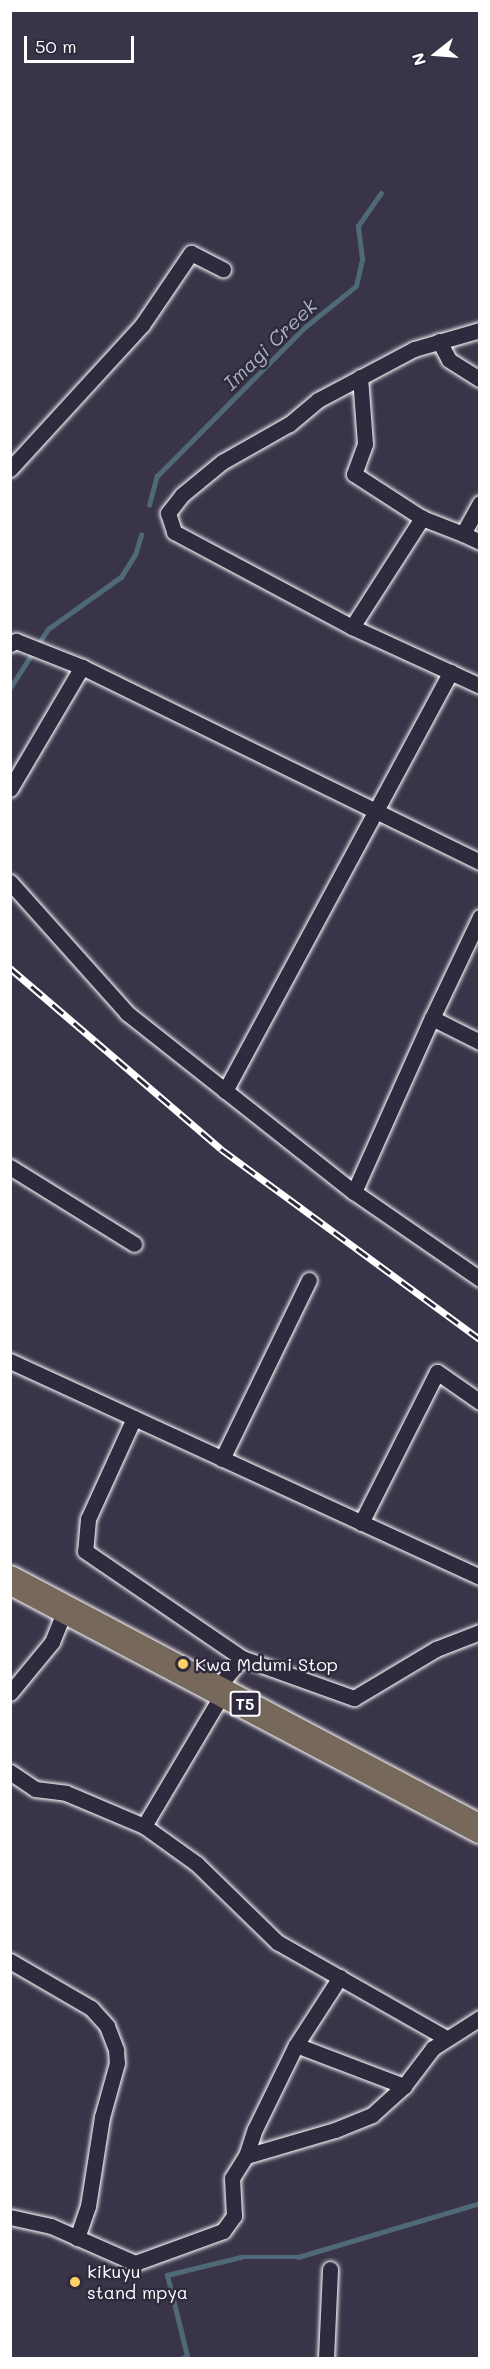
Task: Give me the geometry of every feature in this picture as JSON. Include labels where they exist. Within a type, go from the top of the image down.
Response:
[{"type":"highway","name":"T5","points":[[10,1580],[480,1829]]},
{"type":"street","points":[[10,469],[142,325],[191,253],[223,270]]},
{"type":"street","points":[[480,330],[414,349],[318,400],[270,436],[222,462],[182,495],[168,513],[174,532],[352,627],[480,686]]},
{"type":"street","points":[[439,341],[449,360],[480,379]]},
{"type":"street","points":[[360,377],[365,444],[354,474],[422,518],[480,542]]},
{"type":"street","points":[[463,534],[480,503]]},
{"type":"street","points":[[352,627],[422,518]]},
{"type":"street","points":[[10,644],[16,641],[82,667],[480,862]]},
{"type":"street","points":[[10,789],[82,667]]},
{"type":"street","points":[[225,1091],[378,812],[451,672]]},
{"type":"street","points":[[10,882],[127,1013],[354,1192],[478,1273]]},
{"type":"street","points":[[354,1192],[480,916]]},
{"type":"street","points":[[432,1018],[480,1042]]},
{"type":"street","points":[[10,1167],[134,1244]]},
{"type":"street","points":[[222,1459],[309,1280]]},
{"type":"street","points":[[10,1361],[480,1577]]},
{"type":"street","points":[[361,1523],[436,1372],[480,1402]]},
{"type":"street","points":[[134,1419],[88,1519],[85,1551],[242,1658],[354,1698],[436,1649],[480,1632]]},
{"type":"street","points":[[10,1693],[52,1642],[65,1608]]},
{"type":"street","points":[[144,1826],[219,1691],[242,1658]]},
{"type":"street","points":[[10,1772],[35,1789],[66,1793],[144,1826],[198,1864],[277,1942],[447,2038]]},
{"type":"street","points":[[10,1961],[91,2008],[113,2038],[117,2063],[102,2117],[88,2206],[77,2238]]},
{"type":"street","points":[[10,2217],[34,2220],[135,2263],[223,2231],[234,2216],[232,2178],[246,2156],[255,2129],[296,2045],[340,1977]]},
{"type":"street","points":[[246,2156],[351,2124],[372,2115],[405,2086],[417,2065],[447,2038],[480,2018]]},
{"type":"street","points":[[296,2045],[405,2086]]},
{"type":"street","points":[[326,2358],[330,2269]]},
{"type":"waterway","name":"Imagi Creek","points":[[149,505],[157,476],[305,327],[356,286],[362,259],[358,226],[381,193]]},
{"type":"waterway","name":"Imagi Creek","points":[[10,688],[48,629],[121,577],[135,555],[141,535]]},
{"type":"waterway","points":[[182,2358],[187,2356],[167,2275],[241,2257],[298,2257],[480,2203]]},
{"type":"railway","points":[[10,968],[221,1149],[480,1339]]},
{"type":"place","name":"Kwa Mdumi Stop","points":[[183,1664]]},
{"type":"place","name":"kikuyu stand mpya","points":[[75,2282]]}]
